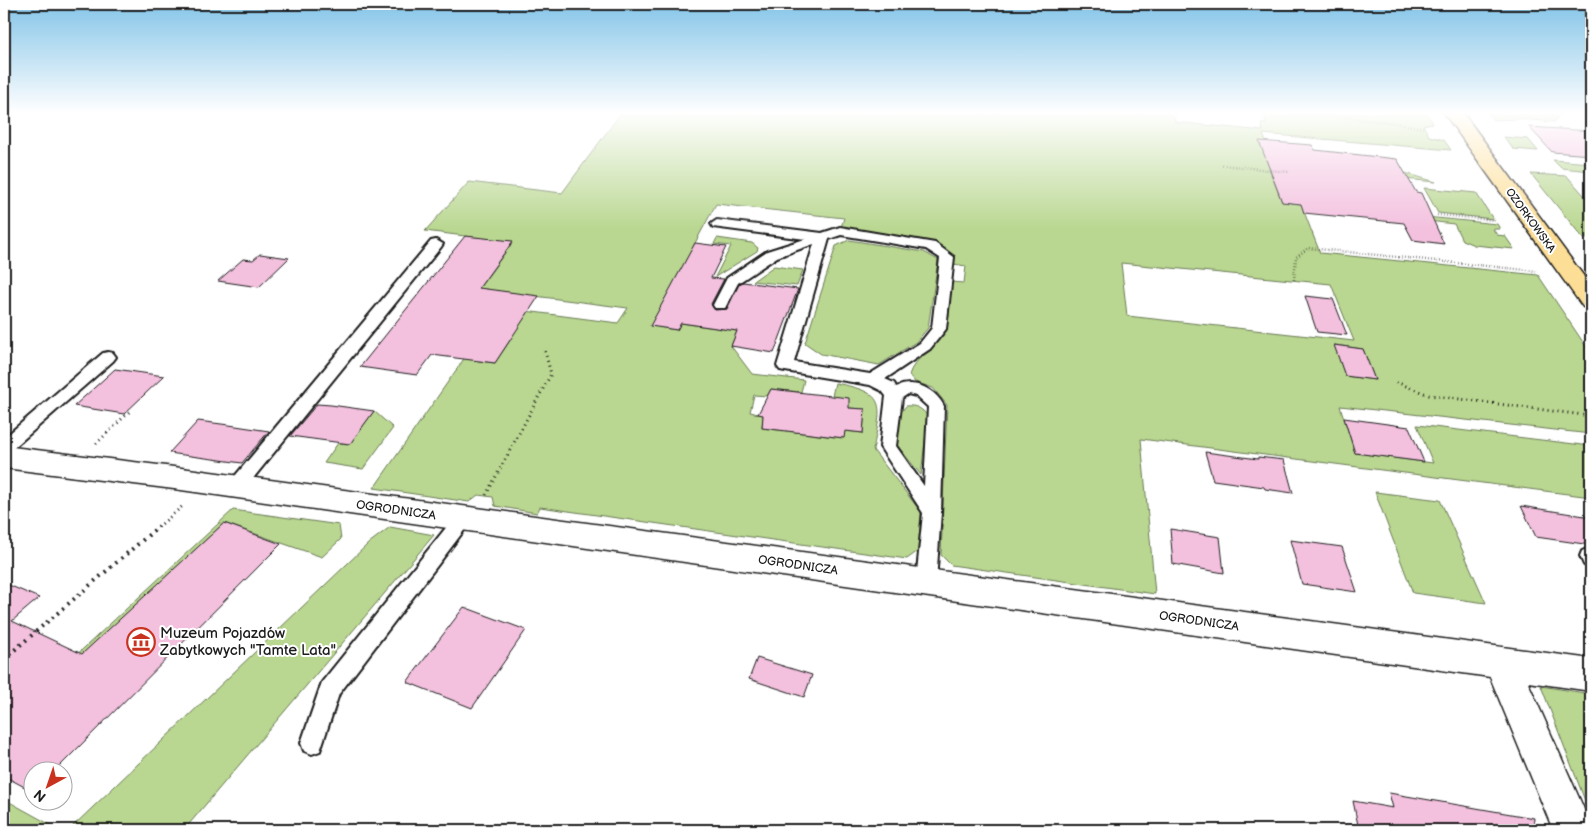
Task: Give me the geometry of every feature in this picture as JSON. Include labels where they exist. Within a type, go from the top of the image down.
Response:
[{"type":"main road","name":"OZORKOWSKA","points":[[1481,152],[1591,302]]},
{"type":"street","name":"OGRODNICZA","points":[[4,457],[222,485],[1591,675]]},
{"type":"street","points":[[1502,663],[1573,830]]},
{"type":"lane","points":[[717,224],[823,237]]},
{"type":"lane","points":[[720,305],[732,281],[772,254],[840,230],[930,246],[947,257],[939,329],[925,346],[874,380]]},
{"type":"lane","points":[[823,237],[785,366],[874,380],[888,387],[894,396],[888,447],[932,512]]},
{"type":"lane","points":[[222,485],[436,244]]},
{"type":"lane","points":[[4,447],[108,357]]},
{"type":"lane","points":[[894,396],[900,391],[912,389],[925,393],[936,406],[932,512],[926,582]]},
{"type":"lane","points":[[312,743],[330,689],[467,520]]},
{"type":"path","points":[[1222,165],[1289,172]]},
{"type":"path","points":[[1437,215],[1495,220]]},
{"type":"path","points":[[1294,280],[1294,258],[1298,251],[1308,248],[1536,271]]},
{"type":"path","points":[[1390,256],[1393,260]]},
{"type":"path","points":[[467,520],[551,374],[544,348]]},
{"type":"path","points":[[1396,382],[1429,395],[1591,416]]},
{"type":"path","points":[[74,466],[130,411]]},
{"type":"path","points":[[4,658],[222,485]]},
{"type":"green space","points":[[592,152],[1280,152],[1405,173],[1436,182],[1288,168],[1271,174],[1282,202],[1301,204],[1320,253],[1538,275],[1591,354],[1591,434],[1340,406],[1355,453],[1433,463],[1417,425],[1591,446],[1591,497],[1141,439],[1155,594],[951,565],[941,555],[947,405],[933,388],[915,382],[909,375],[915,363],[945,333],[949,316],[951,282],[964,283],[966,266],[953,264],[953,255],[933,243],[841,227],[844,218],[716,204],[695,243],[658,327],[677,330],[681,323],[737,331],[731,346],[752,374],[804,380],[801,392],[771,389],[767,396],[754,395],[750,412],[763,415],[762,428],[843,438],[845,431],[863,433],[865,409],[849,408],[832,396],[835,383],[865,391],[873,396],[879,411],[873,450],[921,512],[918,551],[907,559],[540,507],[537,513],[495,506],[493,497],[478,495],[469,502],[374,488],[468,353],[472,298],[513,242],[425,231],[469,182],[562,193]],"holes":[[[1121,263],[1331,284],[1354,341],[1127,316]],[[519,294],[628,308],[618,323],[510,309]],[[511,339],[495,363],[478,361]],[[1335,345],[1363,349],[1375,380],[1345,376]]]},
{"type":"green space","points":[[1553,160],[1591,163],[1591,171],[1561,168]]},
{"type":"green space","points":[[1531,174],[1567,176],[1591,203],[1591,239],[1583,238]]},
{"type":"green space","points":[[1424,188],[1476,193],[1493,219],[1438,213]]},
{"type":"green space","points":[[1385,213],[1497,224],[1500,229],[1493,229],[1497,235],[1505,236],[1514,249],[1474,245],[1462,240],[1454,224],[1402,218]]},
{"type":"green space","points":[[717,238],[752,243],[758,248],[757,251],[715,277],[731,246],[714,244]]},
{"type":"green space","points":[[849,240],[924,252],[938,260],[928,328],[916,342],[879,365],[821,354],[805,343],[836,246]]},
{"type":"green space","points":[[774,266],[803,270],[797,286],[753,281]]},
{"type":"green space","points":[[906,406],[918,408],[928,416],[921,475],[896,444],[901,412]]},
{"type":"green space","points":[[374,411],[393,428],[363,469],[324,463],[338,443],[350,444]]},
{"type":"green space","points":[[1375,492],[1440,500],[1486,603],[1413,593]]},
{"type":"green space","points":[[233,510],[339,525],[341,539],[322,557],[224,523],[4,727],[4,722]]},
{"type":"green space","points":[[390,527],[434,535],[184,830],[69,830],[369,543]]},
{"type":"green space","points":[[1541,686],[1591,694],[1591,811],[1589,811]]},
{"type":"green space","points":[[4,799],[22,809],[22,812],[27,812],[60,830],[4,830]]},
{"type":"building","points":[[1263,152],[1332,152],[1397,159],[1416,192],[1421,193],[1444,244],[1413,240],[1404,223],[1304,213],[1301,204],[1282,202]]},
{"type":"building","points":[[1552,152],[1591,152],[1591,155]]},
{"type":"building","points":[[465,236],[513,241],[479,288],[539,296],[495,363],[432,355],[417,375],[360,367]]},
{"type":"building","points":[[695,243],[726,247],[711,278],[724,279],[711,304],[715,310],[727,309],[739,284],[743,282],[798,289],[774,353],[731,346],[737,331],[681,323],[677,330],[650,326]]},
{"type":"building","points":[[260,254],[289,258],[259,287],[218,281],[243,259],[253,260]]},
{"type":"building","points":[[1305,296],[1333,299],[1347,335],[1317,332]]},
{"type":"building","points":[[1334,345],[1363,349],[1375,380],[1345,376]]},
{"type":"building","points":[[115,369],[164,376],[124,414],[74,406]]},
{"type":"building","points":[[771,389],[849,398],[849,408],[865,409],[863,433],[845,431],[844,438],[762,428],[763,415],[758,414]]},
{"type":"building","points":[[317,404],[374,411],[350,444],[290,436]]},
{"type":"building","points":[[1344,418],[1409,427],[1424,462],[1355,453]]},
{"type":"building","points":[[198,421],[269,431],[242,463],[169,453]]},
{"type":"building","points":[[1205,452],[1258,459],[1258,457],[1284,460],[1293,493],[1213,480]]},
{"type":"building","points":[[1521,506],[1591,517],[1591,545],[1536,537]]},
{"type":"building","points":[[224,523],[281,544],[64,762],[22,762],[22,786],[4,776],[4,583],[39,598],[12,621],[82,654]]},
{"type":"building","points":[[1170,529],[1220,537],[1224,573],[1173,564]]},
{"type":"building","points":[[1290,540],[1342,547],[1357,592],[1302,584]]},
{"type":"building","points":[[464,607],[526,630],[472,708],[407,682]]},
{"type":"building","points":[[757,658],[812,675],[804,697],[749,679]]},
{"type":"building","points":[[1389,793],[1534,818],[1533,830],[1359,830],[1353,801],[1393,808]]},
{"type":"place","name":"Muzeum Pojazdów Zabytkowych \"Tamte Lata\"","points":[[141,642]]}]
